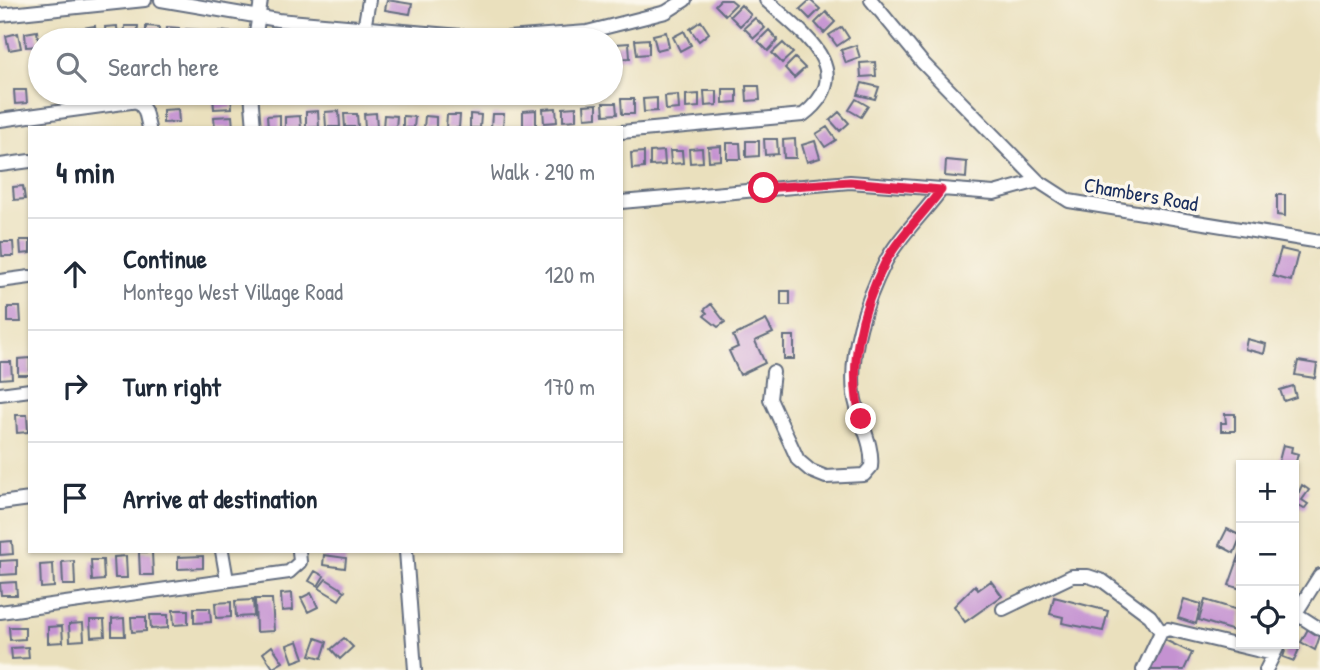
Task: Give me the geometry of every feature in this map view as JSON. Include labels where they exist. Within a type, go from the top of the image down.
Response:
[{"type":"street","points":[[0,15],[145,0]]},
{"type":"street","points":[[161,0],[258,18],[354,28]]},
{"type":"street","points":[[257,28],[261,0]]},
{"type":"street","points":[[364,28],[369,0]]},
{"type":"street","points":[[603,28],[666,12],[685,0]]},
{"type":"street","points":[[623,132],[803,115],[815,106],[823,93],[827,78],[825,63],[818,49],[766,0]]},
{"type":"street","name":"Chambers Road","points":[[871,0],[922,62],[1038,181],[1069,201],[1320,242]]},
{"type":"street","points":[[0,120],[109,105]]},
{"type":"street","points":[[141,105],[149,126]]},
{"type":"street","points":[[252,105],[254,126]]},
{"type":"street","points":[[0,165],[28,161]]},
{"type":"street","points":[[623,202],[850,182],[994,193],[1038,181]]},
{"type":"street","points":[[773,372],[770,399],[798,460],[811,471],[826,477],[863,475],[871,467],[871,451],[854,394],[855,365],[866,306],[885,262],[941,190]]},
{"type":"street","points":[[0,281],[28,277]]},
{"type":"street","points":[[0,394],[28,390]]},
{"type":"street","points":[[0,503],[28,499]]},
{"type":"street","points":[[222,553],[227,580]]},
{"type":"street","points":[[0,612],[289,572],[300,562],[299,553]]},
{"type":"street","points":[[406,553],[415,670]]},
{"type":"street","points":[[1299,609],[1320,575]]},
{"type":"street","points":[[1003,609],[1072,576],[1088,576],[1103,581],[1150,615],[1161,632]]},
{"type":"street","points":[[1299,617],[1320,629]]},
{"type":"street","points":[[1143,670],[1161,632],[1168,629],[1236,642]]},
{"type":"street","points":[[1266,670],[1276,649]]},
{"type":"building","points":[[387,0],[412,4],[410,14],[385,10]]},
{"type":"building","points":[[720,0],[731,0],[736,4],[725,15],[715,5]]},
{"type":"building","points":[[810,0],[820,9],[810,19],[800,9]]},
{"type":"building","points":[[741,5],[751,15],[740,26],[730,16]]},
{"type":"building","points":[[826,12],[835,22],[824,33],[815,23]]},
{"type":"building","points":[[755,18],[765,28],[754,38],[744,28]]},
{"type":"building","points":[[701,21],[709,33],[699,41],[690,29]]},
{"type":"building","points":[[842,27],[849,38],[837,46],[829,35]]},
{"type":"building","points":[[769,30],[778,40],[768,51],[758,41]]},
{"type":"building","points":[[684,31],[691,45],[680,51],[673,37]]},
{"type":"building","points":[[28,32],[28,47],[26,47],[25,33]]},
{"type":"building","points":[[666,32],[669,47],[657,50],[653,35]]},
{"type":"building","points":[[18,33],[21,48],[9,50],[6,36]]},
{"type":"building","points":[[649,39],[649,54],[637,55],[635,40]]},
{"type":"building","points":[[623,43],[629,43],[630,58],[623,59]]},
{"type":"building","points":[[783,43],[793,53],[782,63],[772,53]]},
{"type":"building","points":[[856,45],[860,58],[846,63],[841,50]]},
{"type":"building","points":[[795,58],[805,68],[794,78],[785,68]]},
{"type":"building","points":[[875,62],[876,76],[861,77],[860,63]]},
{"type":"building","points":[[862,83],[879,87],[875,99],[858,95]]},
{"type":"building","points":[[746,86],[759,86],[760,100],[747,101]]},
{"type":"building","points":[[723,89],[737,89],[737,102],[723,103]]},
{"type":"building","points":[[14,90],[26,90],[27,103],[15,104]]},
{"type":"building","points":[[704,91],[717,91],[717,105],[705,106]]},
{"type":"building","points":[[699,94],[699,107],[686,108],[686,95]]},
{"type":"building","points":[[678,95],[679,109],[666,110],[665,96]]},
{"type":"building","points":[[657,98],[657,111],[644,112],[643,99]]},
{"type":"building","points":[[623,99],[634,99],[634,114],[622,114]]},
{"type":"building","points":[[856,99],[868,106],[861,117],[849,110]]},
{"type":"building","points":[[214,105],[232,105],[232,108],[214,109]]},
{"type":"building","points":[[584,105],[597,105],[597,117],[585,118]]},
{"type":"building","points":[[603,105],[616,105],[617,114],[604,115]]},
{"type":"building","points":[[576,107],[576,120],[563,121],[563,108]]},
{"type":"building","points":[[556,108],[557,122],[544,123],[543,109]]},
{"type":"building","points":[[178,109],[179,122],[163,123],[163,110]]},
{"type":"building","points":[[536,110],[536,126],[523,126],[523,111]]},
{"type":"building","points":[[318,111],[319,126],[306,126],[306,112]]},
{"type":"building","points":[[339,111],[340,126],[326,126],[325,112]]},
{"type":"building","points":[[839,112],[849,123],[840,131],[830,120]]},
{"type":"building","points":[[376,113],[377,126],[365,126],[364,114]]},
{"type":"building","points":[[344,114],[357,114],[358,126],[345,126]]},
{"type":"building","points":[[470,114],[481,115],[480,126],[470,126]]},
{"type":"building","points":[[492,114],[504,114],[503,126],[491,126]]},
{"type":"building","points":[[280,115],[280,126],[268,126],[267,116]]},
{"type":"building","points":[[384,115],[397,116],[396,126],[383,126]]},
{"type":"building","points":[[447,115],[460,115],[459,126],[446,126]]},
{"type":"building","points":[[232,116],[233,126],[215,126],[214,117]]},
{"type":"building","points":[[300,116],[301,126],[285,126],[285,117]]},
{"type":"building","points":[[403,116],[415,117],[414,126],[403,126]]},
{"type":"building","points":[[425,116],[436,117],[436,126],[424,126]]},
{"type":"building","points":[[827,127],[836,140],[825,147],[816,134]]},
{"type":"building","points":[[764,139],[777,139],[778,154],[765,155]]},
{"type":"building","points":[[795,139],[796,158],[784,158],[783,140]]},
{"type":"building","points":[[746,141],[759,141],[759,156],[746,157]]},
{"type":"building","points":[[815,141],[820,158],[807,162],[802,145]]},
{"type":"building","points":[[727,143],[740,143],[741,159],[727,159]]},
{"type":"building","points":[[721,146],[721,160],[709,161],[708,147]]},
{"type":"building","points":[[702,148],[703,162],[690,163],[689,149]]},
{"type":"building","points":[[664,151],[665,165],[650,166],[650,152]]},
{"type":"building","points":[[670,151],[682,151],[683,163],[671,164]]},
{"type":"building","points":[[644,152],[644,168],[632,169],[631,153]]},
{"type":"building","points":[[946,160],[967,162],[966,178],[945,176]]},
{"type":"building","points":[[23,186],[25,199],[14,200],[13,187]]},
{"type":"building","points":[[1277,195],[1285,195],[1285,216],[1277,215]]},
{"type":"building","points":[[20,240],[28,240],[28,253],[21,254]]},
{"type":"building","points":[[1,242],[13,242],[14,256],[2,256]]},
{"type":"building","points":[[1281,249],[1298,253],[1291,281],[1273,276]]},
{"type":"building","points":[[781,291],[790,291],[790,305],[781,305]]},
{"type":"building","points":[[711,304],[725,322],[718,327],[704,316],[707,313],[704,310]]},
{"type":"building","points":[[8,307],[20,307],[21,322],[8,322]]},
{"type":"building","points":[[766,320],[773,333],[755,341],[765,363],[740,375],[729,351],[738,347],[733,336]]},
{"type":"building","points":[[784,336],[794,336],[794,359],[784,359]]},
{"type":"building","points":[[1247,339],[1266,344],[1264,354],[1245,349]]},
{"type":"building","points":[[28,358],[28,375],[18,375],[18,359]]},
{"type":"building","points":[[1298,361],[1317,364],[1315,378],[1295,375]]},
{"type":"building","points":[[0,362],[11,362],[12,378],[0,379]]},
{"type":"building","points":[[1293,386],[1296,397],[1284,401],[1280,390]]},
{"type":"building","points":[[1225,414],[1235,414],[1235,431],[1221,431],[1221,423],[1226,423]]},
{"type":"building","points":[[16,415],[27,415],[28,432],[17,433]]},
{"type":"building","points":[[1283,445],[1292,447],[1291,452],[1298,454],[1296,460],[1279,460]]},
{"type":"building","points":[[1302,485],[1309,490],[1302,500],[1308,504],[1304,509],[1299,506]]},
{"type":"building","points":[[1227,529],[1236,534],[1234,553],[1219,545]]},
{"type":"building","points":[[12,541],[13,554],[0,555],[0,542]]},
{"type":"building","points":[[139,553],[152,553],[153,575],[140,575]]},
{"type":"building","points":[[324,555],[346,558],[345,568],[323,565]]},
{"type":"building","points":[[126,556],[127,578],[115,578],[114,557]]},
{"type":"building","points":[[203,556],[203,568],[178,569],[178,557]]},
{"type":"building","points":[[17,560],[17,574],[0,575],[0,561]]},
{"type":"building","points":[[91,560],[103,560],[104,580],[92,581]]},
{"type":"building","points":[[74,561],[75,585],[63,585],[62,562]]},
{"type":"building","points":[[53,564],[54,587],[41,588],[40,565]]},
{"type":"building","points":[[1236,565],[1236,587],[1229,585]]},
{"type":"building","points":[[315,571],[324,576],[318,586],[309,581]]},
{"type":"building","points":[[326,579],[345,591],[339,600],[319,588]]},
{"type":"building","points":[[991,581],[1002,596],[965,622],[954,606],[975,585],[978,590]]},
{"type":"building","points":[[16,582],[17,595],[1,595],[0,583]]},
{"type":"building","points":[[292,593],[293,610],[282,611],[281,594]]},
{"type":"building","points":[[311,593],[318,607],[308,612],[301,598]]},
{"type":"building","points":[[1054,597],[1108,611],[1103,631],[1062,623],[1063,617],[1050,614]]},
{"type":"building","points":[[255,599],[272,599],[274,631],[256,632]]},
{"type":"building","points":[[1184,599],[1201,604],[1196,624],[1178,618]]},
{"type":"building","points":[[253,600],[254,616],[236,617],[235,601]]},
{"type":"building","points":[[1205,600],[1236,609],[1236,632],[1199,620]]},
{"type":"building","points":[[231,602],[231,617],[216,618],[215,603]]},
{"type":"building","points":[[194,608],[210,608],[211,622],[194,623]]},
{"type":"building","points":[[173,610],[188,610],[188,624],[174,625]]},
{"type":"building","points":[[150,615],[168,615],[168,628],[151,629]]},
{"type":"building","points":[[131,617],[146,617],[146,631],[132,632]]},
{"type":"building","points":[[124,618],[125,636],[112,636],[112,619]]},
{"type":"building","points":[[90,620],[104,620],[105,636],[91,637]]},
{"type":"building","points":[[83,623],[84,640],[70,641],[69,624]]},
{"type":"building","points":[[62,626],[63,642],[48,643],[48,627]]},
{"type":"building","points":[[9,627],[25,627],[25,639],[10,640]]},
{"type":"building","points":[[1308,629],[1320,636],[1315,650],[1301,642]]},
{"type":"building","points":[[316,638],[327,642],[322,658],[310,655]]},
{"type":"building","points":[[344,638],[353,647],[340,659],[331,649]]},
{"type":"building","points":[[1165,640],[1192,653],[1184,670],[1146,670],[1148,665],[1152,667]]},
{"type":"building","points":[[298,641],[304,658],[293,662],[287,645]]},
{"type":"building","points":[[272,646],[283,662],[273,668],[263,653]]},
{"type":"building","points":[[28,647],[29,658],[12,659],[11,648]]},
{"type":"building","points":[[1286,649],[1299,649],[1294,661],[1283,657]]},
{"type":"route","points":[[764,188],[850,182],[941,190],[885,262],[878,284],[866,306],[855,365],[854,394],[861,419]]}]
